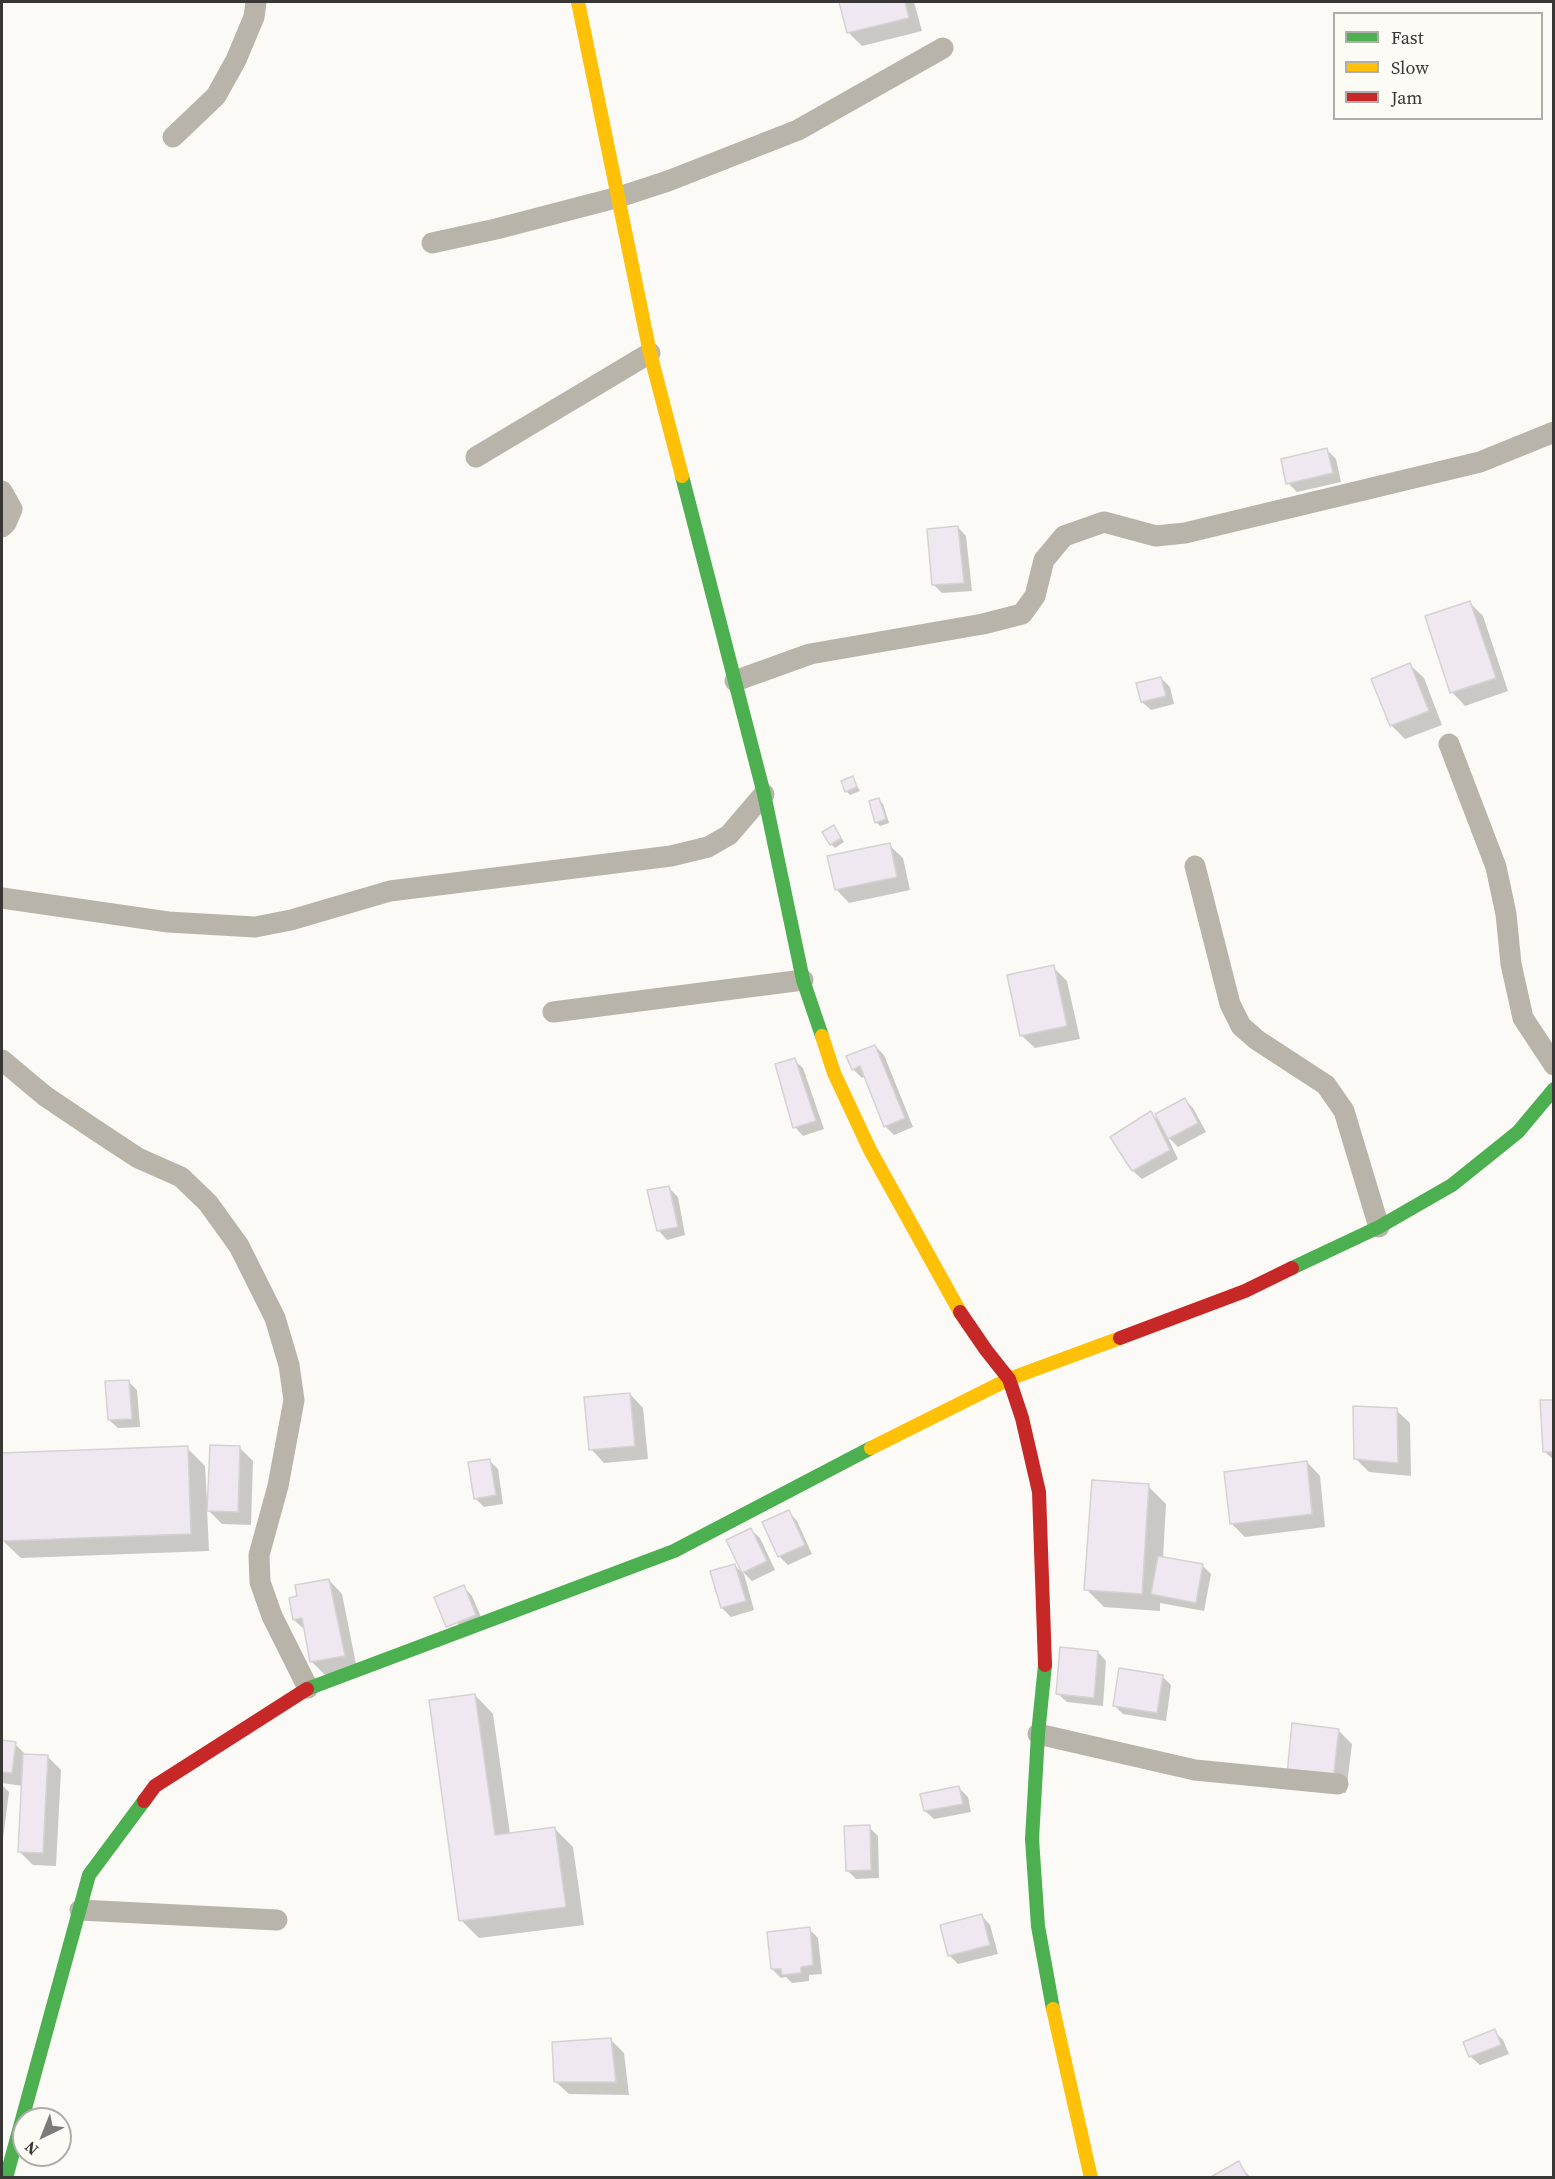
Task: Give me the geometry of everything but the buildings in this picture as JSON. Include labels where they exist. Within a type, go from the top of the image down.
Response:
[{"type":"street","points":[[173,137],[216,96],[237,60],[254,17],[256,2]]},
{"type":"street","points":[[578,2],[650,353],[764,794],[803,980],[834,1072],[870,1150],[954,1302],[986,1350],[1009,1379],[1022,1418],[1039,1492],[1045,1664],[1032,1839],[1038,1926],[1057,2031],[1091,2178]]},
{"type":"street","points":[[432,243],[496,230],[619,197],[668,181],[798,130],[942,48]]},
{"type":"street","points":[[476,457],[650,353]]},
{"type":"street","points":[[735,681],[810,654],[983,624],[1022,614],[1035,596],[1044,560],[1064,536],[1104,522],[1156,537],[1185,533],[1480,462],[1554,432]]},
{"type":"street","points":[[2,491],[12,509],[2,527]]},
{"type":"street","points":[[1449,744],[1496,867],[1506,914],[1511,964],[1523,1018],[1554,1065]]},
{"type":"street","points":[[2,898],[168,922],[255,927],[291,920],[390,891],[671,856],[708,847],[729,835],[764,794]]},
{"type":"street","points":[[1195,866],[1230,1004],[1241,1026],[1257,1040],[1326,1085],[1344,1111],[1379,1227]]},
{"type":"street","points":[[553,1012],[803,980]]},
{"type":"street","points":[[2,1060],[45,1096],[94,1130],[138,1158],[181,1177],[208,1203],[239,1246],[275,1318],[290,1365],[294,1400],[278,1486],[259,1555],[260,1582],[272,1616],[308,1688]]},
{"type":"street","points":[[6,2178],[89,1875],[155,1786],[308,1688],[674,1551],[797,1485],[1009,1379],[1245,1291],[1379,1227],[1452,1185],[1518,1132],[1554,1089]]},
{"type":"street","points":[[1038,1734],[1195,1770],[1338,1784]]},
{"type":"street","points":[[80,1910],[277,1920]]},
{"type":"traffic: fast","points":[[682,476],[764,794],[803,980],[822,1036]]},
{"type":"traffic: fast","points":[[1292,1268],[1379,1227],[1452,1185],[1518,1132],[1554,1089]]},
{"type":"traffic: fast","points":[[307,1689],[674,1551],[871,1448]]},
{"type":"traffic: fast","points":[[1045,1665],[1038,1734],[1032,1839],[1038,1926],[1053,2009]]},
{"type":"traffic: fast","points":[[6,2178],[89,1875],[144,1801]]},
{"type":"traffic: slow","points":[[578,2],[650,353],[682,476]]},
{"type":"traffic: slow","points":[[822,1036],[834,1073],[870,1150],[960,1312]]},
{"type":"traffic: slow","points":[[871,1448],[1009,1379],[1120,1338]]},
{"type":"traffic: slow","points":[[1053,2009],[1091,2178]]},
{"type":"traffic: jam","points":[[1120,1338],[1245,1291],[1292,1268]]},
{"type":"traffic: jam","points":[[960,1312],[1009,1379],[1022,1418],[1039,1492],[1045,1665]]},
{"type":"traffic: jam","points":[[144,1801],[155,1786],[307,1689]]}]
